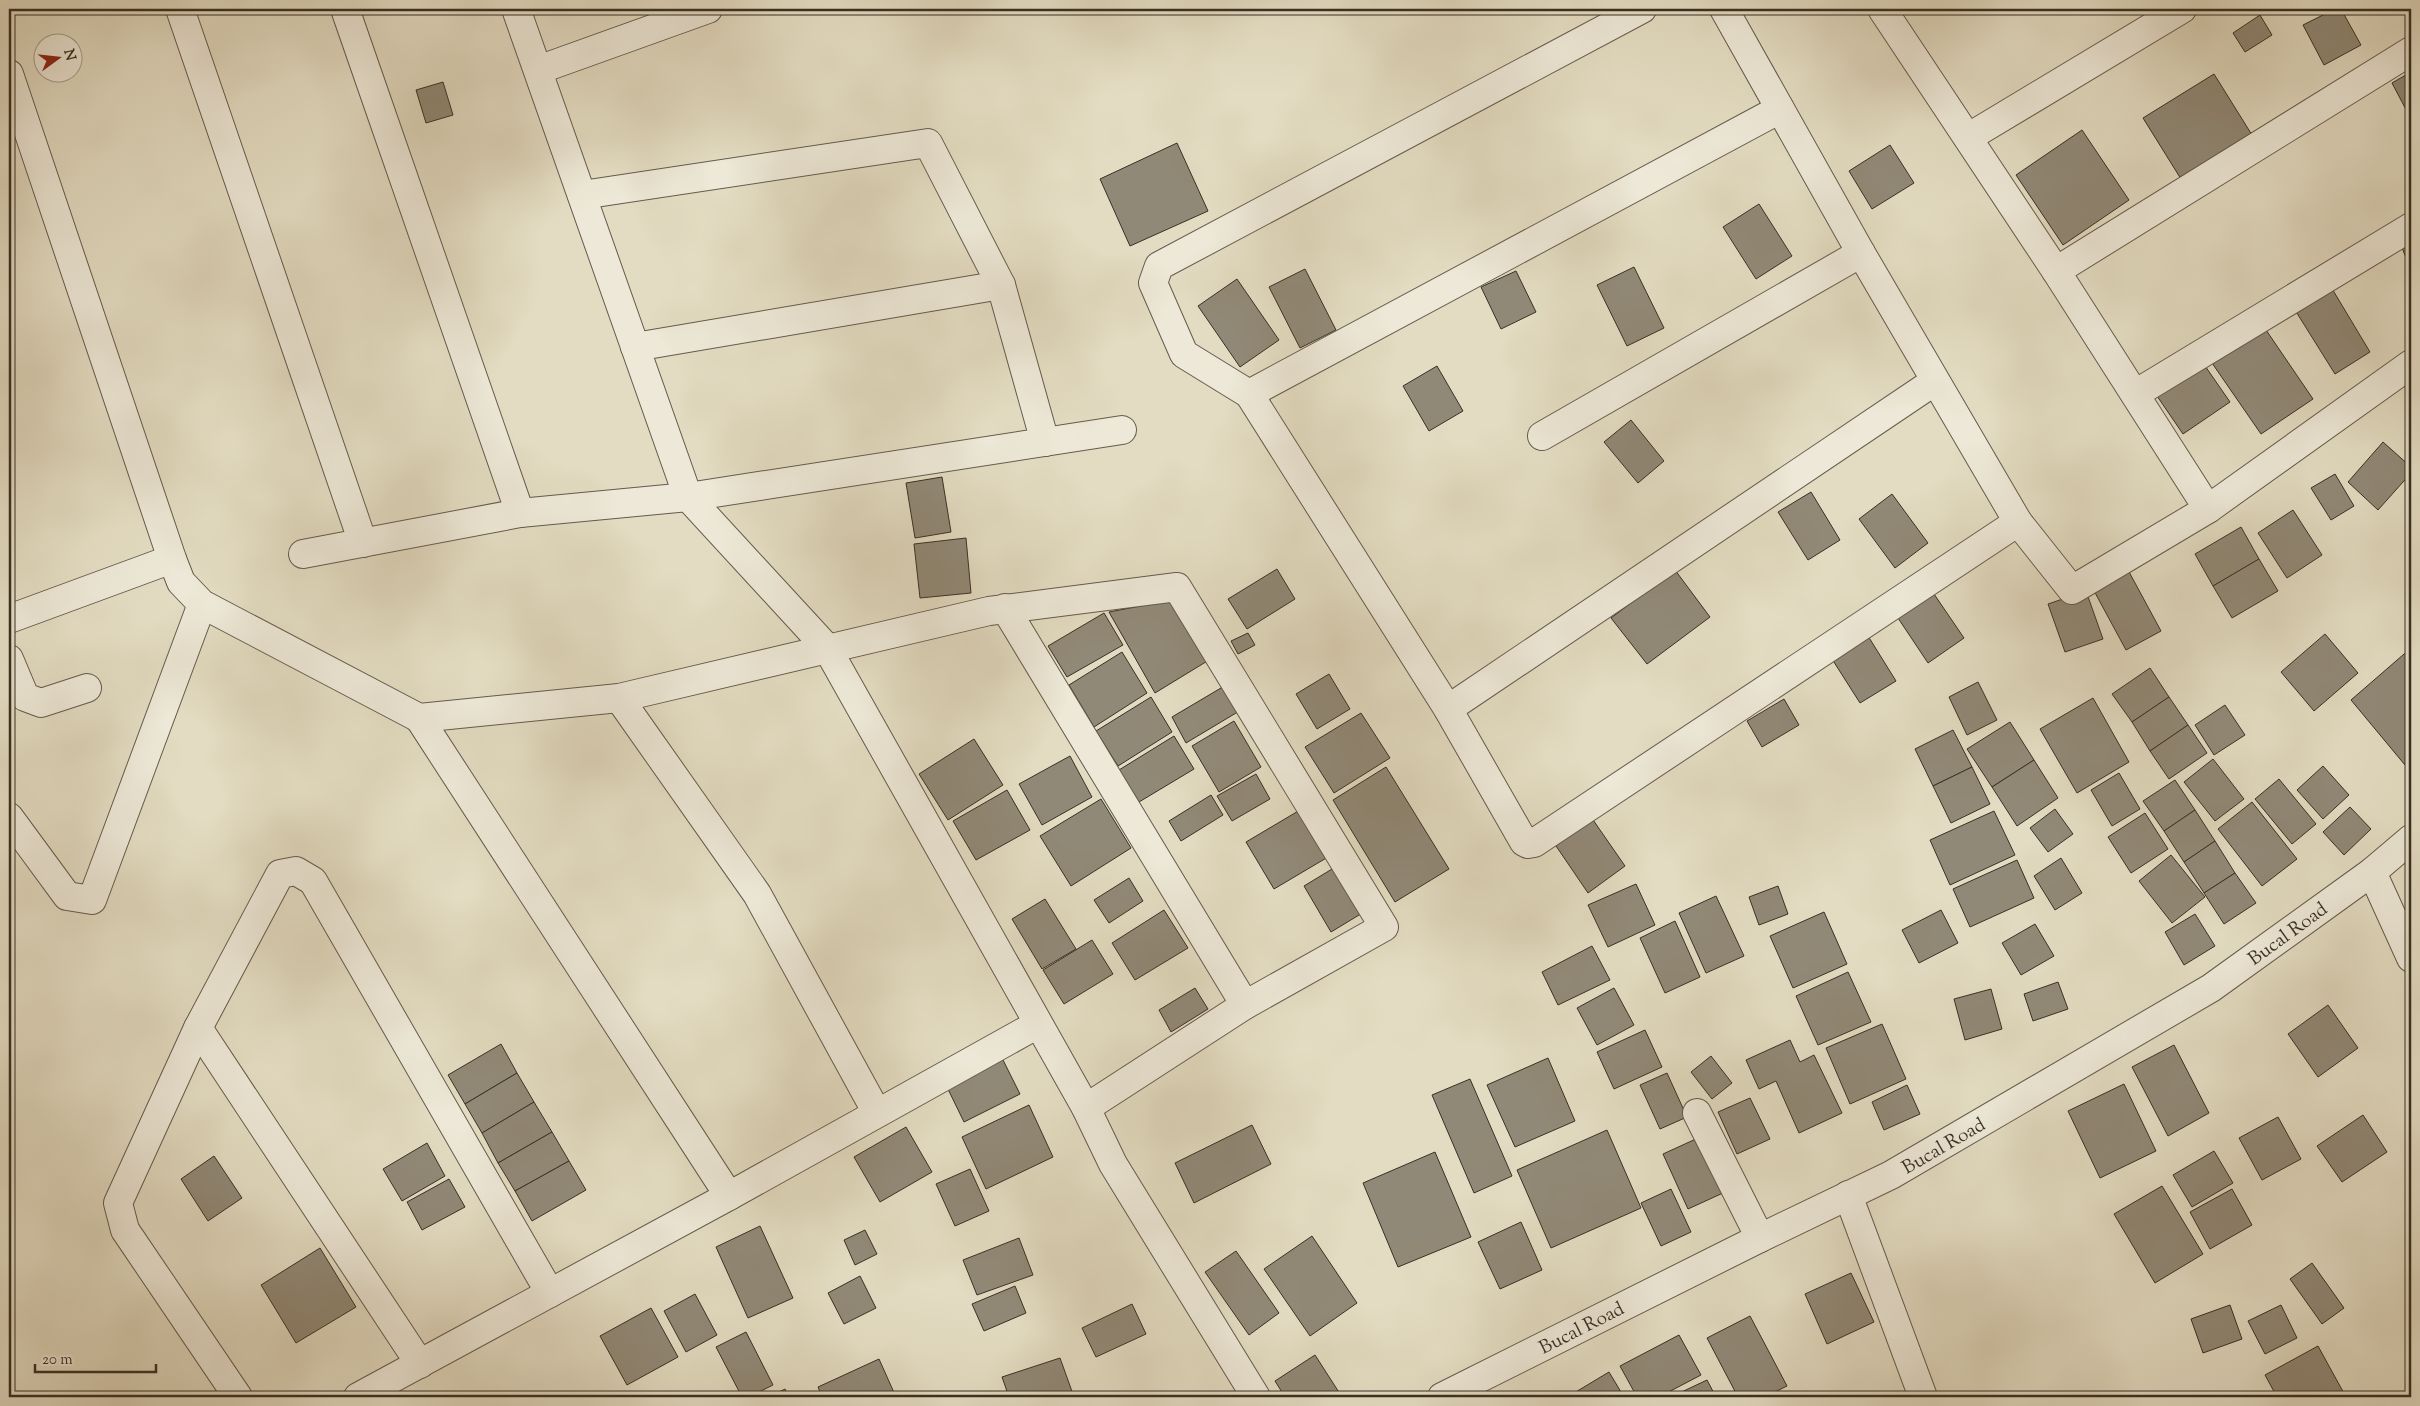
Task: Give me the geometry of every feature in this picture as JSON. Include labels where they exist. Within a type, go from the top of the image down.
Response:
[{"type":"street","points":[[180,9],[363,543]]},
{"type":"street","points":[[345,9],[520,513]]},
{"type":"street","points":[[516,9],[688,498],[827,648],[1086,1108],[1113,1164],[1256,1397]]},
{"type":"street","points":[[538,70],[708,9]]},
{"type":"street","points":[[1642,9],[1159,266],[1152,283],[1184,354],[1249,394],[1448,709],[1524,842],[1528,844],[1534,843],[2018,522]]},
{"type":"street","points":[[1724,9],[1861,253],[2018,522],[2072,590],[2208,509],[2411,364]]},
{"type":"street","points":[[1968,137],[2182,9]]},
{"type":"street","points":[[1886,10],[2208,509]]},
{"type":"street","points":[[2056,271],[2411,51]]},
{"type":"street","points":[[9,75],[181,582],[202,604],[420,718],[728,1196]]},
{"type":"street","points":[[1249,394],[1780,109]]},
{"type":"street","points":[[582,195],[928,143],[1001,285],[1045,442]]},
{"type":"street","points":[[2135,394],[2411,227]]},
{"type":"street","points":[[1542,436],[1861,253]]},
{"type":"street","points":[[635,347],[1001,285]]},
{"type":"street","points":[[1448,709],[1936,381]]},
{"type":"street","points":[[303,554],[520,513],[688,498],[1122,430]]},
{"type":"street","points":[[9,619],[172,559]]},
{"type":"street","points":[[420,718],[619,698],[1005,608],[1177,587],[1384,927],[1245,1004],[1086,1108]]},
{"type":"street","points":[[9,817],[67,896],[92,900],[202,604]]},
{"type":"street","points":[[1005,608],[1245,1004]]},
{"type":"street","points":[[9,659],[25,697],[41,703],[87,688]]},
{"type":"street","points":[[619,698],[757,894],[877,1113]]},
{"type":"street","name":"Bucal Road","points":[[1442,1397],[1760,1238],[1891,1175],[2211,988],[2372,872],[2411,839]]},
{"type":"street","points":[[238,1397],[124,1230],[118,1203],[198,1028],[280,874],[296,871],[313,881],[550,1293]]},
{"type":"street","points":[[2372,872],[2411,958]]},
{"type":"street","points":[[358,1397],[728,1196],[1038,1024]]},
{"type":"street","points":[[198,1028],[420,1364]]},
{"type":"street","points":[[1697,1113],[1760,1238]]},
{"type":"street","points":[[1848,1195],[1923,1397]]},
{"type":"building","points":[[2335,9],[2341,9],[2361,45],[2324,65],[2303,25]]},
{"type":"building","points":[[2260,15],[2272,35],[2245,52],[2233,33]]},
{"type":"building","points":[[2411,72],[2411,119],[2392,83]]},
{"type":"building","points":[[2214,74],[2252,135],[2181,179],[2143,118]]},
{"type":"building","points":[[443,82],[453,115],[426,123],[416,90]]},
{"type":"building","points":[[2082,130],[2129,200],[2063,245],[2016,175]]},
{"type":"building","points":[[1177,143],[1208,211],[1130,246],[1100,179]]},
{"type":"building","points":[[1890,145],[1914,183],[1872,209],[1849,171]]},
{"type":"building","points":[[1759,204],[1792,256],[1756,279],[1723,227]]},
{"type":"building","points":[[2411,238],[2411,264],[2409,265],[2400,243]]},
{"type":"building","points":[[1634,267],[1664,328],[1627,346],[1597,285]]},
{"type":"building","points":[[1305,269],[1336,330],[1300,348],[1269,287]]},
{"type":"building","points":[[1516,271],[1536,312],[1501,329],[1481,287]]},
{"type":"building","points":[[1237,279],[1279,340],[1240,367],[1198,306]]},
{"type":"building","points":[[2331,287],[2370,352],[2335,374],[2295,310]]},
{"type":"building","points":[[2264,327],[2313,399],[2261,434],[2212,363]]},
{"type":"building","points":[[2203,363],[2230,402],[2183,434],[2157,396]]},
{"type":"building","points":[[1437,366],[1463,411],[1429,431],[1403,386]]},
{"type":"building","points":[[1631,420],[1664,461],[1638,483],[1604,442]]},
{"type":"building","points":[[2383,442],[2411,467],[2411,473],[2378,510],[2348,482]]},
{"type":"building","points":[[2335,474],[2354,506],[2331,520],[2311,488]]},
{"type":"building","points":[[942,477],[951,532],[915,538],[906,483]]},
{"type":"building","points":[[1811,492],[1840,540],[1808,560],[1778,512]]},
{"type":"building","points":[[1892,494],[1928,543],[1895,568],[1859,519]]},
{"type":"building","points":[[2293,510],[2322,555],[2287,578],[2258,533]]},
{"type":"building","points":[[2241,527],[2259,559],[2213,586],[2195,554]]},
{"type":"building","points":[[966,538],[971,593],[920,598],[914,544]]},
{"type":"building","points":[[2259,559],[2278,591],[2232,618],[2213,586]]},
{"type":"building","points":[[1277,569],[1295,599],[1247,629],[1228,599]]},
{"type":"building","points":[[1675,570],[1710,617],[1647,664],[1611,618]]},
{"type":"building","points":[[2128,570],[2161,631],[2126,650],[2093,589]]},
{"type":"building","points":[[2086,591],[2103,639],[2065,652],[2048,604]]},
{"type":"building","points":[[1934,594],[1964,638],[1928,663],[1898,618]]},
{"type":"building","points":[[1172,600],[1209,660],[1155,693],[1109,612]]},
{"type":"building","points":[[1104,613],[1123,645],[1067,677],[1048,646]]},
{"type":"building","points":[[1248,633],[1255,645],[1238,654],[1231,641]]},
{"type":"building","points":[[2325,634],[2358,673],[2314,711],[2281,672]]},
{"type":"building","points":[[1868,636],[1896,681],[1860,703],[1832,659]]},
{"type":"building","points":[[2411,648],[2411,760],[2405,765],[2351,700]]},
{"type":"building","points":[[1122,652],[1147,693],[1094,727],[1069,685]]},
{"type":"building","points":[[2150,668],[2169,697],[2132,722],[2112,694]]},
{"type":"building","points":[[1329,674],[1350,709],[1317,729],[1296,694]]},
{"type":"building","points":[[1978,682],[1997,720],[1967,735],[1949,697]]},
{"type":"building","points":[[1226,685],[1241,710],[1186,743],[1172,717]]},
{"type":"building","points":[[1151,697],[1172,732],[1118,766],[1096,731]]},
{"type":"building","points":[[2169,697],[2188,725],[2150,751],[2132,722]]},
{"type":"building","points":[[2093,698],[2129,762],[2077,793],[2040,729]]},
{"type":"building","points":[[1784,699],[1799,725],[1762,747],[1747,721]]},
{"type":"building","points":[[2225,705],[2245,735],[2214,755],[2195,725]]},
{"type":"building","points":[[1361,713],[1390,758],[1334,793],[1305,747]]},
{"type":"building","points":[[1234,721],[1261,767],[1219,792],[1192,746]]},
{"type":"building","points":[[2010,722],[2034,760],[1992,787],[1967,749]]},
{"type":"building","points":[[2188,725],[2207,753],[2169,779],[2150,751]]},
{"type":"building","points":[[1953,730],[1972,767],[1933,786],[1915,749]]},
{"type":"building","points":[[1174,736],[1194,769],[1139,802],[1119,770]]},
{"type":"building","points":[[974,739],[1003,785],[948,820],[919,774]]},
{"type":"building","points":[[1070,756],[1092,797],[1042,825],[1019,784]]},
{"type":"building","points":[[2213,759],[2244,799],[2215,821],[2184,782]]},
{"type":"building","points":[[2034,760],[2058,798],[2017,826],[1992,787]]},
{"type":"building","points":[[2323,766],[2349,795],[2323,819],[2297,790]]},
{"type":"building","points":[[1386,767],[1449,869],[1395,902],[1333,800]]},
{"type":"building","points":[[1972,767],[1990,804],[1951,823],[1933,786]]},
{"type":"building","points":[[2119,773],[2140,809],[2112,826],[2091,790]]},
{"type":"building","points":[[1256,774],[1270,799],[1232,821],[1217,796]]},
{"type":"building","points":[[2279,779],[2316,824],[2292,844],[2255,799]]},
{"type":"building","points":[[2175,780],[2195,810],[2164,831],[2143,801]]},
{"type":"building","points":[[1007,790],[1030,830],[976,860],[953,821]]},
{"type":"building","points":[[1211,795],[1223,815],[1181,841],[1169,821]]},
{"type":"building","points":[[1101,799],[1131,848],[1071,886],[1040,836]]},
{"type":"building","points":[[2252,802],[2297,859],[2262,886],[2218,829]]},
{"type":"building","points":[[2350,807],[2371,829],[2344,855],[2323,832]]},
{"type":"building","points":[[2055,809],[2073,834],[2048,852],[2030,828]]},
{"type":"building","points":[[1300,810],[1328,857],[1274,889],[1246,842]]},
{"type":"building","points":[[2195,810],[2215,841],[2184,862],[2164,831]]},
{"type":"building","points":[[1994,811],[2015,855],[1950,885],[1930,840]]},
{"type":"building","points":[[2145,813],[2168,849],[2131,873],[2108,837]]},
{"type":"building","points":[[1591,817],[1625,866],[1588,893],[1554,843]]},
{"type":"building","points":[[2215,841],[2235,873],[2204,893],[2184,862]]},
{"type":"building","points":[[2171,855],[2205,897],[2172,923],[2139,881]]},
{"type":"building","points":[[2061,858],[2082,893],[2055,910],[2034,876]]},
{"type":"building","points":[[2017,860],[2034,898],[1970,927],[1953,889]]},
{"type":"building","points":[[1337,866],[1364,912],[1331,932],[1304,886]]},
{"type":"building","points":[[2235,873],[2256,903],[2224,924],[2204,893]]},
{"type":"building","points":[[1129,878],[1143,901],[1109,923],[1094,900]]},
{"type":"building","points":[[1636,884],[1655,925],[1608,947],[1588,905]]},
{"type":"building","points":[[1778,886],[1788,914],[1759,925],[1749,897]]},
{"type":"building","points":[[1716,896],[1744,956],[1706,973],[1679,913]]},
{"type":"building","points":[[1045,899],[1076,949],[1042,969],[1012,919]]},
{"type":"building","points":[[1164,910],[1188,948],[1135,980],[1112,943]]},
{"type":"building","points":[[1941,910],[1958,943],[1919,963],[1902,930]]},
{"type":"building","points":[[1824,912],[1847,964],[1793,988],[1770,936]]},
{"type":"building","points":[[2195,914],[2215,946],[2184,965],[2165,932]]},
{"type":"building","points":[[1675,921],[1700,977],[1665,993],[1640,938]]},
{"type":"building","points":[[2035,924],[2054,956],[2021,975],[2002,943]]},
{"type":"building","points":[[1092,940],[1113,974],[1064,1004],[1043,970]]},
{"type":"building","points":[[1592,946],[1610,980],[1558,1005],[1542,972]]},
{"type":"building","points":[[1848,972],[1871,1022],[1818,1045],[1796,996]]},
{"type":"building","points":[[2058,982],[2068,1009],[2033,1021],[2024,994]]},
{"type":"building","points":[[1195,988],[1208,1009],[1171,1032],[1159,1010]]},
{"type":"building","points":[[1614,988],[1634,1025],[1597,1045],[1577,1008]]},
{"type":"building","points":[[1991,989],[2002,1029],[1965,1040],[1954,999]]},
{"type":"building","points":[[2328,1005],[2358,1048],[2318,1077],[2288,1034]]},
{"type":"building","points":[[1882,1024],[1906,1079],[1850,1104],[1826,1048]]},
{"type":"building","points":[[1645,1030],[1662,1067],[1614,1089],[1597,1052]]},
{"type":"building","points":[[1790,1040],[1800,1062],[1814,1055],[1842,1113],[1799,1133],[1776,1081],[1759,1089],[1746,1060]]},
{"type":"building","points":[[501,1044],[517,1073],[465,1104],[448,1075]]},
{"type":"building","points":[[2174,1045],[2209,1113],[2168,1136],[2132,1067]]},
{"type":"building","points":[[1001,1056],[1020,1094],[964,1122],[945,1083]]},
{"type":"building","points":[[1711,1056],[1732,1083],[1712,1099],[1691,1072]]},
{"type":"building","points":[[1548,1058],[1575,1121],[1515,1147],[1487,1085]]},
{"type":"building","points":[[517,1073],[534,1102],[482,1133],[465,1104]]},
{"type":"building","points":[[1667,1073],[1687,1117],[1660,1129],[1640,1085]]},
{"type":"building","points":[[1470,1079],[1512,1176],[1474,1193],[1432,1095]]},
{"type":"building","points":[[2124,1084],[2156,1151],[2100,1178],[2068,1111]]},
{"type":"building","points":[[1907,1085],[1920,1114],[1884,1130],[1872,1102]]},
{"type":"building","points":[[1750,1098],[1770,1139],[1737,1154],[1718,1112]]},
{"type":"building","points":[[534,1102],[552,1132],[498,1163],[482,1133]]},
{"type":"building","points":[[1029,1105],[1053,1157],[986,1189],[962,1137]]},
{"type":"building","points":[[2363,1115],[2387,1152],[2342,1182],[2317,1146]]},
{"type":"building","points":[[2278,1117],[2301,1159],[2262,1180],[2239,1138]]},
{"type":"building","points":[[1252,1125],[1271,1164],[1194,1203],[1175,1163]]},
{"type":"building","points":[[906,1127],[932,1172],[880,1202],[854,1157]]},
{"type":"building","points":[[1607,1130],[1641,1208],[1551,1248],[1517,1170]]},
{"type":"building","points":[[552,1132],[569,1161],[515,1191],[498,1163]]},
{"type":"building","points":[[1698,1138],[1723,1193],[1688,1209],[1663,1154]]},
{"type":"building","points":[[427,1143],[445,1176],[402,1201],[383,1169]]},
{"type":"building","points":[[2214,1151],[2233,1183],[2192,1207],[2173,1175]]},
{"type":"building","points":[[1435,1152],[1471,1237],[1398,1267],[1363,1183]]},
{"type":"building","points":[[214,1156],[242,1198],[208,1221],[181,1179]]},
{"type":"building","points":[[569,1161],[586,1190],[532,1221],[515,1191]]},
{"type":"building","points":[[970,1169],[989,1211],[955,1226],[936,1184]]},
{"type":"building","points":[[449,1179],[465,1207],[422,1230],[407,1202]]},
{"type":"building","points":[[2162,1186],[2203,1254],[2155,1283],[2114,1214]]},
{"type":"building","points":[[1671,1189],[1691,1232],[1661,1246],[1641,1203]]},
{"type":"building","points":[[2232,1189],[2252,1225],[2210,1249],[2190,1212]]},
{"type":"building","points":[[1521,1222],[1542,1270],[1500,1289],[1478,1242]]},
{"type":"building","points":[[760,1226],[793,1298],[748,1318],[716,1247]]},
{"type":"building","points":[[865,1230],[877,1254],[855,1265],[844,1240]]},
{"type":"building","points":[[1312,1236],[1357,1303],[1310,1336],[1264,1269]]},
{"type":"building","points":[[1019,1238],[1033,1275],[977,1295],[963,1260]]},
{"type":"building","points":[[320,1248],[356,1307],[296,1343],[261,1285]]},
{"type":"building","points":[[1236,1251],[1279,1313],[1249,1335],[1205,1272]]},
{"type":"building","points":[[2312,1263],[2344,1308],[2322,1324],[2290,1279]]},
{"type":"building","points":[[1851,1273],[1874,1322],[1827,1344],[1805,1294]]},
{"type":"building","points":[[860,1276],[876,1308],[844,1324],[828,1293]]},
{"type":"building","points":[[1015,1286],[1026,1313],[984,1331],[972,1304]]},
{"type":"building","points":[[695,1294],[717,1335],[686,1352],[664,1311]]},
{"type":"building","points":[[1132,1304],[1146,1334],[1096,1357],[1082,1328]]},
{"type":"building","points":[[2230,1305],[2242,1339],[2203,1353],[2191,1319]]},
{"type":"building","points":[[2281,1305],[2297,1338],[2265,1354],[2248,1321]]},
{"type":"building","points":[[651,1308],[678,1357],[627,1385],[600,1336]]},
{"type":"building","points":[[1750,1316],[1787,1386],[1765,1397],[1738,1397],[1707,1338]]},
{"type":"building","points":[[746,1332],[773,1385],[749,1397],[742,1397],[716,1347]]},
{"type":"building","points":[[1679,1335],[1701,1375],[1659,1397],[1637,1397],[1620,1366]]},
{"type":"building","points":[[2318,1346],[2346,1397],[2277,1397],[2265,1375]]},
{"type":"building","points":[[1315,1355],[1342,1397],[1285,1397],[1275,1381]]},
{"type":"building","points":[[1060,1358],[1074,1397],[1009,1397],[1002,1377]]},
{"type":"building","points":[[879,1359],[896,1397],[822,1397],[818,1387]]},
{"type":"building","points":[[1609,1372],[1624,1397],[1569,1396]]},
{"type":"building","points":[[1707,1380],[1716,1397],[1671,1397]]},
{"type":"building","points":[[785,1389],[789,1397],[769,1397]]},
{"type":"building","points":[[1807,1391],[1811,1397],[1796,1397]]}]
